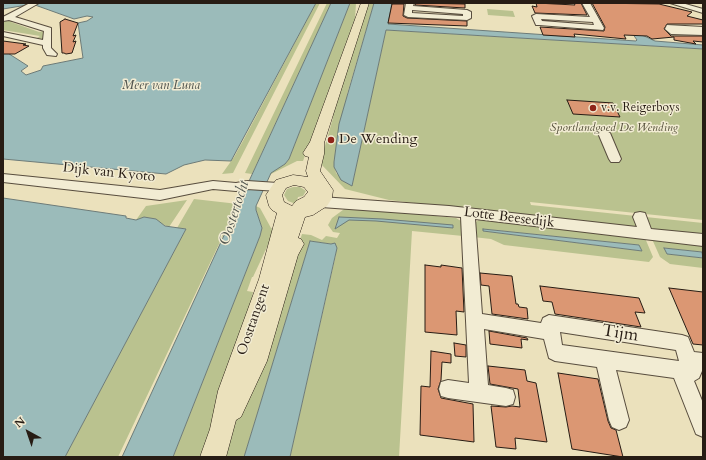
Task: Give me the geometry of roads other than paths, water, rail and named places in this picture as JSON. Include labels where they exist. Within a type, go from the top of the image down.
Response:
[{"type":"main road","name":"Oosttangent","points":[[213,457],[222,429],[230,392],[295,196],[313,171],[317,154],[317,143],[362,6]]},
{"type":"main road","name":"Oosttangent","points":[[296,179],[309,153],[317,143]]},
{"type":"main road","points":[[296,179],[309,183],[295,196],[285,182],[296,179]]},
{"type":"main road","name":"Oosttangent","points":[[222,429],[256,361],[289,254],[289,239],[295,196]]},
{"type":"street","points":[[586,3],[600,28],[539,23],[536,16],[595,20]]},
{"type":"street","points":[[674,3],[692,5],[703,11]]},
{"type":"street","points":[[6,18],[32,5]]},
{"type":"street","points":[[409,6],[467,12],[467,18],[408,15],[409,6]]},
{"type":"street","points":[[6,18],[48,30],[50,54],[53,54]]},
{"type":"street","points":[[703,29],[670,27],[669,29],[674,32],[703,33]]},
{"type":"street","points":[[3,34],[48,43]]},
{"type":"street","points":[[604,134],[615,159]]},
{"type":"street","name":"Dijk van Kyoto","points":[[3,178],[160,195],[194,192],[213,185],[295,196]]},
{"type":"street","name":"Lotte Beesedijk","points":[[295,196],[703,240]]},
{"type":"street","points":[[468,214],[479,393]]},
{"type":"street","points":[[640,217],[646,234]]},
{"type":"street","points":[[474,320],[551,332]]},
{"type":"street","name":"Tijm","points":[[691,364],[604,359],[555,352],[549,323],[682,343],[691,364],[703,427]]},
{"type":"street","points":[[604,359],[619,420]]},
{"type":"street","points":[[448,389],[506,397]]},
{"type":"water","name":"Meer van Luna","points":[[3,3],[316,3],[231,161],[205,160],[184,165],[166,174],[3,159],[3,50],[28,66],[21,71],[26,75],[41,70],[43,66],[83,58],[78,23],[87,21],[93,17],[87,16],[74,19],[35,5],[3,9]]},
{"type":"water","name":"Oostertocht","points":[[331,3],[350,3],[289,159],[285,164],[271,173],[256,206],[262,228],[260,236],[173,457],[122,457]]},
{"type":"water","points":[[374,3],[392,3],[388,24],[636,41],[637,40],[611,3],[618,3],[642,35],[655,41],[703,45],[703,49],[386,30],[352,186],[341,180],[334,167],[334,162],[339,124]]},
{"type":"water","points":[[3,198],[126,216],[126,218],[136,220],[144,217],[156,219],[165,226],[186,229],[65,457],[3,457]]},
{"type":"water","points":[[339,217],[453,225],[453,228],[349,220],[335,229]]},
{"type":"water","points":[[483,229],[639,245],[642,251],[483,231]]},
{"type":"water","points":[[310,241],[331,244],[335,243],[337,248],[290,457],[244,457]]},
{"type":"water","points":[[664,248],[702,252],[703,258],[667,254]]},
{"type":"place","name":"v.v. Reigerboys","points":[[593,108]]},
{"type":"place","name":"De Wending","points":[[331,140]]},
{"type":"park label","name":"Sportlandgoed De Wending","points":[[614,128]]}]
